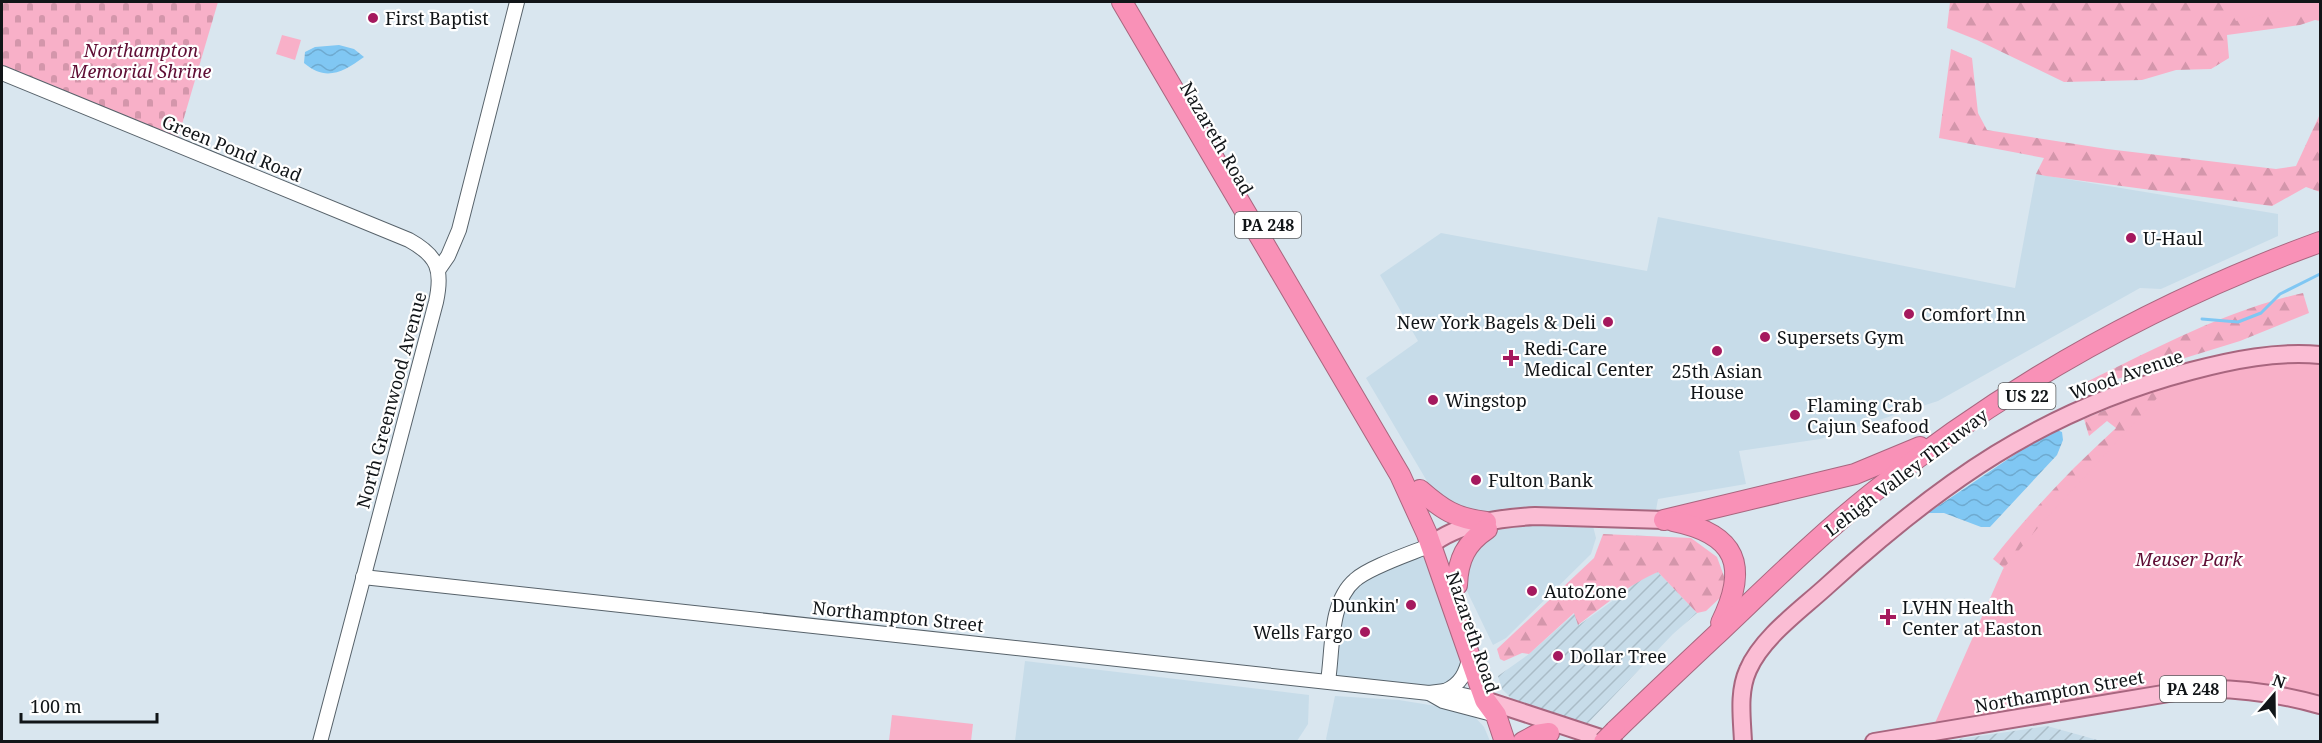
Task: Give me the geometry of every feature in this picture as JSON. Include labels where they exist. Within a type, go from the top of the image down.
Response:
[{"type":"highway","name":"Nazareth Road","points":[[1122,2],[1438,542],[1457,585],[1493,706]]},
{"type":"highway","name":"Nazareth Road","points":[[1137,2],[1420,490],[1438,542],[1470,656],[1493,706]]},
{"type":"highway","name":"Lehigh Valley Thruway","points":[[1617,738],[1771,581],[1834,524],[1888,480],[1955,431],[2036,378],[2125,328],[2222,281],[2320,242]]},
{"type":"highway","name":"Lehigh Valley Thruway","points":[[1617,738],[1805,564],[1881,499],[1961,439],[2044,385],[2131,336],[2220,293],[2320,253]]},
{"type":"highway","points":[[1664,520],[1855,474],[1955,431]]},
{"type":"highway","points":[[1420,490],[1450,514],[1486,526],[1464,551],[1458,567],[1457,585]]},
{"type":"highway","points":[[1664,520],[1692,525],[1710,533],[1720,540],[1731,556],[1736,569],[1736,588],[1714,637]]},
{"type":"highway","points":[[1493,706],[1505,741]]},
{"type":"highway","points":[[1523,741],[1536,735],[1549,733]]},
{"type":"main road","name":"Wood Avenue","points":[[1743,741],[1743,687],[1748,670],[1759,651],[1884,535],[1972,468],[2050,422],[2142,385],[2205,367],[2247,359],[2280,355],[2320,355]]},
{"type":"main road","points":[[1438,542],[1525,516],[1664,520]]},
{"type":"main road","name":"Northampton Street","points":[[1874,741],[2187,690],[2223,688],[2254,691],[2320,705]]},
{"type":"main road","name":"Northampton Street","points":[[1493,706],[1617,738]]},
{"type":"main road","name":"Northampton Street","points":[[1493,706],[1549,733],[1573,741]]},
{"type":"street","name":"North Greenwood Avenue","points":[[320,741],[436,302],[440,279],[439,269],[448,256],[459,230],[517,2]]},
{"type":"street","name":"Green Pond Road","points":[[2,73],[409,240],[427,251],[439,269]]},
{"type":"street","points":[[1328,681],[1337,614],[1349,585],[1360,576],[1438,542]]},
{"type":"street","name":"Northampton Street","points":[[363,577],[1429,693],[1445,691],[1493,706]]},
{"type":"street","points":[[1445,691],[1461,680],[1470,656]]},
{"type":"street","name":"Northampton Street","points":[[1429,693],[1443,700],[1493,706]]},
{"type":"shaded area","points":[[2036,174],[2278,214],[2278,236],[2161,289],[2140,288],[1938,401],[1820,439],[1739,451],[1746,484],[1658,499],[1656,510],[1652,511],[1589,510],[1596,538],[1591,554],[1506,638],[1493,645],[1466,589],[1465,568],[1473,551],[1487,540],[1437,498],[1366,378],[1418,341],[1380,275],[1441,233],[1647,271],[1658,217],[2015,288]]},
{"type":"shaded area","points":[[1431,545],[1470,656],[1452,688],[1328,681],[1346,590]]},
{"type":"shaded area","points":[[1658,572],[1697,613],[1673,634],[1588,723],[1581,724],[1517,704],[1502,689],[1498,676],[1529,654],[1575,613],[1579,625],[1625,592],[1637,580]]},
{"type":"shaded area","points":[[1025,661],[1309,695],[1308,724],[1297,741],[1015,741]]},
{"type":"shaded area","points":[[1335,696],[1399,700],[1448,708],[1473,715],[1484,727],[1490,741],[1328,742],[1326,739]]},
{"type":"shaded area","points":[[2047,726],[2101,741],[1946,741]]},
{"type":"green space","name":"Northampton Memorial Shrine","points":[[2,2],[218,2],[178,138],[2,70]]},
{"type":"green space","points":[[1950,2],[2320,2],[2320,21],[2227,35],[2229,58],[2211,69],[2176,70],[2142,80],[2064,82],[1947,28]]},
{"type":"green space","points":[[2226,2],[2320,2],[2320,16],[2279,11],[2236,21]]},
{"type":"green space","points":[[282,35],[301,40],[295,60],[276,54]]},
{"type":"green space","points":[[1951,49],[1972,58],[1978,113],[1987,130],[2107,149],[2276,169],[2296,166],[2320,114],[2320,192],[2306,187],[2272,206],[2046,176],[2036,174],[2044,158],[1939,138]]},
{"type":"green space","points":[[2303,293],[2309,313],[2240,341],[2117,379],[2073,397],[2074,388],[2186,334],[2243,311]]},
{"type":"green space","name":"Meuser Park","points":[[2320,361],[2320,705],[2233,689],[1931,732],[2003,569],[2042,523],[2172,382],[2246,364]]},
{"type":"green space","points":[[2172,382],[2010,573],[1993,559],[2052,491],[2116,428],[2107,421],[2089,436],[2084,419]]},
{"type":"green space","points":[[1603,534],[1691,538],[1717,557],[1725,579],[1722,596],[1706,611],[1697,613],[1658,572],[1627,589],[1578,625],[1574,613],[1529,654],[1522,653],[1504,661],[1500,659],[1497,649],[1594,558]]},
{"type":"green space","points":[[892,715],[973,724],[971,741],[889,741]]},
{"type":"water","points":[[339,45],[354,49],[364,57],[334,73],[320,72],[304,63],[305,52],[315,47]]},
{"type":"water","points":[[2057,430],[2062,432],[2063,440],[2057,455],[1990,527],[1981,527],[1944,513],[1928,513],[2023,449]]},
{"type":"waterway","points":[[2202,319],[2238,322],[2261,313],[2280,294],[2320,274]]},
{"type":"place","name":"First Baptist","points":[[373,18]]},
{"type":"place","name":"U-Haul","points":[[2131,238]]},
{"type":"place","name":"Comfort Inn","points":[[1909,314]]},
{"type":"place","name":"New York Bagels & Deli","points":[[1608,322]]},
{"type":"place","name":"Supersets Gym","points":[[1765,337]]},
{"type":"place","name":"25th Asian House","points":[[1717,351]]},
{"type":"place","name":"Redi-Care Medical Center","points":[[1511,358]]},
{"type":"place","name":"Wingstop","points":[[1433,400]]},
{"type":"place","name":"Flaming Crab Cajun Seafood","points":[[1795,415]]},
{"type":"place","name":"Fulton Bank","points":[[1476,480]]},
{"type":"place","name":"AutoZone","points":[[1532,591]]},
{"type":"place","name":"Dunkin'","points":[[1411,605]]},
{"type":"place","name":"LVHN Health Center at Easton","points":[[1888,617]]},
{"type":"place","name":"Wells Fargo","points":[[1365,632]]},
{"type":"place","name":"Dollar Tree","points":[[1558,656]]}]
